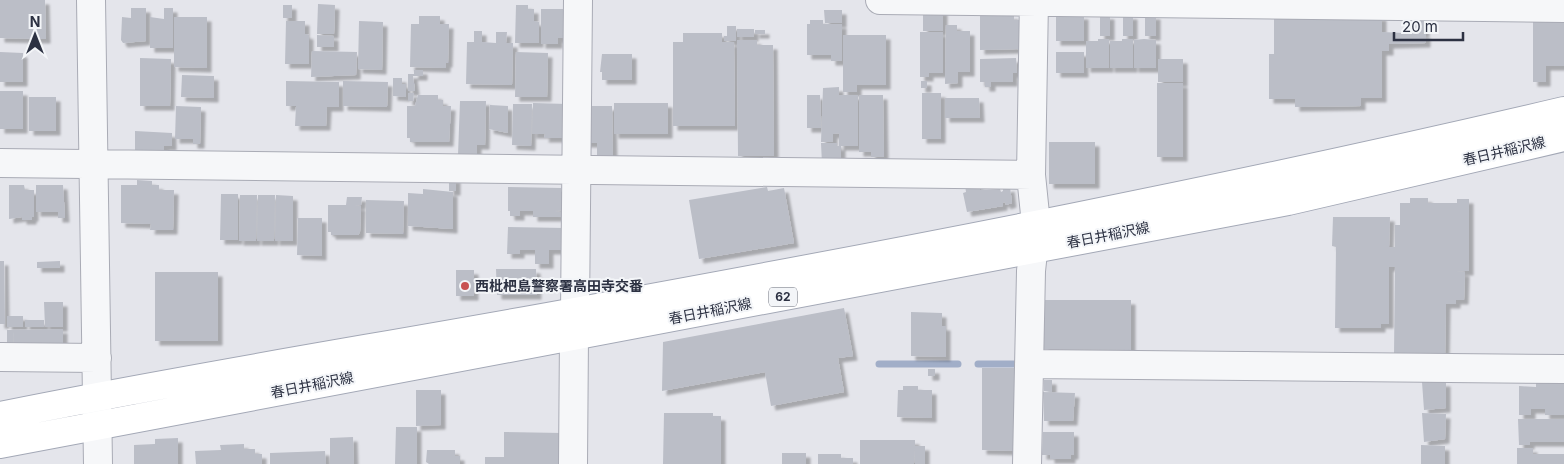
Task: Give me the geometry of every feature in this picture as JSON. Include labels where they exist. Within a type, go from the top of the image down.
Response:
[{"type":"main road","name":"春日井稲沢線","points":[[1034,237],[1564,111]]},
{"type":"main road","name":"春日井稲沢線","points":[[0,444],[575,324],[1034,237],[1288,201],[1564,137]]},
{"type":"main road","name":"春日井稲沢線","points":[[0,416],[98,396],[575,324]]},
{"type":"street","points":[[91,0],[98,464]]},
{"type":"street","points":[[573,464],[578,0]]},
{"type":"street","points":[[880,0],[1564,8]]},
{"type":"street","points":[[1027,464],[1030,272],[1034,237],[1031,175],[1034,1]]},
{"type":"street","points":[[0,163],[1031,175]]},
{"type":"street","points":[[0,357],[97,358]]},
{"type":"street","points":[[1029,364],[1564,369]]},
{"type":"building","points":[[0,0],[45,0],[46,39],[0,38]]},
{"type":"building","points":[[318,4],[335,5],[334,34],[317,34]]},
{"type":"building","points":[[283,5],[292,5],[292,18],[283,18]]},
{"type":"building","points":[[516,5],[528,5],[528,9],[534,9],[534,21],[539,22],[539,43],[515,43]]},
{"type":"building","points":[[131,8],[146,8],[146,41],[123,43],[121,40],[122,17],[131,18]]},
{"type":"building","points":[[164,8],[173,8],[173,48],[150,48],[150,17],[164,19]]},
{"type":"building","points":[[541,9],[565,9],[565,38],[558,38],[558,44],[541,44]]},
{"type":"building","points":[[824,10],[842,10],[842,23],[825,23]]},
{"type":"building","points":[[923,10],[943,10],[943,31],[923,31]]},
{"type":"building","points":[[980,15],[1014,15],[1014,20],[1023,20],[1023,49],[980,50]]},
{"type":"building","points":[[1056,15],[1084,15],[1084,41],[1056,41]]},
{"type":"building","points":[[1100,15],[1110,15],[1110,36],[1100,36]]},
{"type":"building","points":[[1123,15],[1133,15],[1133,36],[1123,36]]},
{"type":"building","points":[[1145,15],[1156,15],[1156,36],[1145,36]]},
{"type":"building","points":[[419,16],[440,16],[440,24],[449,24],[448,63],[446,63],[446,68],[410,67],[411,24],[419,24]]},
{"type":"building","points":[[1274,16],[1382,16],[1382,32],[1426,34],[1426,43],[1389,44],[1389,51],[1382,51],[1382,98],[1361,98],[1361,106],[1295,107],[1295,99],[1269,99],[1269,54],[1274,54]]},
{"type":"building","points":[[174,17],[207,17],[207,68],[174,67]]},
{"type":"building","points":[[1533,18],[1564,18],[1564,66],[1546,66],[1546,82],[1533,82]]},
{"type":"building","points":[[810,20],[823,20],[823,24],[842,24],[842,61],[831,61],[831,55],[807,55],[807,24],[810,24]]},
{"type":"building","points":[[1413,20],[1425,20],[1425,33],[1413,33]]},
{"type":"building","points":[[286,21],[305,21],[305,34],[309,35],[309,64],[285,64]]},
{"type":"building","points":[[359,21],[383,22],[382,70],[358,69]]},
{"type":"building","points":[[946,25],[957,25],[957,31],[970,31],[970,72],[958,72],[958,83],[945,84]]},
{"type":"building","points":[[727,26],[736,26],[736,41],[724,41],[724,36],[727,36]]},
{"type":"building","points":[[737,29],[754,29],[754,37],[737,37]]},
{"type":"building","points":[[755,30],[765,30],[765,34],[755,34]]},
{"type":"building","points":[[474,31],[482,31],[482,42],[496,43],[496,32],[507,32],[506,43],[513,43],[512,85],[466,84],[467,42],[474,42]]},
{"type":"building","points":[[920,32],[943,32],[943,73],[929,73],[929,77],[920,77]]},
{"type":"building","points":[[683,33],[722,33],[722,42],[734,42],[735,126],[673,126],[673,42],[683,42]]},
{"type":"building","points":[[317,35],[334,36],[334,47],[317,47]]},
{"type":"building","points":[[843,35],[886,35],[886,85],[843,85]]},
{"type":"building","points":[[1098,39],[1109,39],[1109,68],[1086,68],[1086,41],[1098,41]]},
{"type":"building","points":[[1122,39],[1133,39],[1133,68],[1110,68],[1110,41],[1122,41]]},
{"type":"building","points":[[737,40],[757,40],[757,45],[773,45],[774,156],[738,156]]},
{"type":"building","points":[[1134,40],[1156,40],[1156,68],[1134,68]]},
{"type":"building","points":[[312,51],[357,52],[356,75],[311,77]]},
{"type":"building","points":[[0,52],[23,53],[23,82],[0,82]]},
{"type":"building","points":[[516,52],[548,53],[547,97],[515,97]]},
{"type":"building","points":[[1056,52],[1084,52],[1084,73],[1056,73]]},
{"type":"building","points":[[602,54],[632,54],[632,80],[602,80],[602,72],[600,72]]},
{"type":"building","points":[[140,58],[171,59],[170,106],[140,106]]},
{"type":"building","points":[[1016,58],[1017,73],[1013,73],[1013,82],[991,82],[991,87],[985,87],[985,82],[980,82],[980,59]]},
{"type":"building","points":[[1158,59],[1183,59],[1183,82],[1158,82]]},
{"type":"building","points":[[414,70],[423,70],[423,76],[413,76],[415,91],[408,91],[408,74],[414,74]]},
{"type":"building","points":[[182,75],[214,76],[214,98],[181,97]]},
{"type":"building","points":[[393,78],[402,78],[402,84],[406,84],[406,97],[393,96]]},
{"type":"building","points":[[286,81],[339,82],[339,107],[327,107],[326,126],[295,126],[296,106],[286,106]]},
{"type":"building","points":[[343,81],[388,82],[387,107],[343,106]]},
{"type":"building","points":[[921,81],[927,81],[927,88],[921,88]]},
{"type":"building","points":[[1157,83],[1183,83],[1183,157],[1157,157]]},
{"type":"building","points":[[843,85],[857,85],[857,92],[843,92]]},
{"type":"building","points":[[839,87],[839,133],[833,134],[833,142],[821,142],[823,88]]},
{"type":"building","points":[[0,91],[23,91],[23,129],[0,129]]},
{"type":"building","points":[[408,93],[414,93],[413,101],[408,101]]},
{"type":"building","points":[[922,93],[941,93],[941,139],[922,139]]},
{"type":"building","points":[[418,95],[438,95],[438,100],[443,100],[443,106],[451,106],[449,142],[410,142],[410,138],[407,138],[407,106],[415,106]]},
{"type":"building","points":[[807,95],[820,95],[821,128],[807,128]]},
{"type":"building","points":[[839,95],[858,95],[858,146],[841,146],[841,164],[822,164],[821,143],[837,143],[837,146],[839,146]]},
{"type":"building","points":[[859,95],[883,95],[884,157],[871,157],[871,152],[859,152]]},
{"type":"building","points":[[29,97],[56,97],[56,131],[29,131]]},
{"type":"building","points":[[945,98],[979,98],[980,118],[945,118]]},
{"type":"building","points":[[460,101],[486,101],[485,145],[477,145],[477,155],[458,155]]},
{"type":"building","points":[[533,103],[567,104],[563,138],[544,138],[545,134],[532,134]]},
{"type":"building","points":[[614,103],[668,103],[668,134],[614,134]]},
{"type":"building","points":[[513,104],[532,104],[531,146],[512,145]]},
{"type":"building","points":[[490,105],[508,106],[508,133],[489,129]]},
{"type":"building","points":[[176,106],[201,107],[200,144],[193,144],[193,139],[175,139]]},
{"type":"building","points":[[587,106],[612,106],[613,162],[597,162],[597,143],[584,143]]},
{"type":"building","points":[[135,131],[172,133],[172,146],[164,146],[164,154],[135,153]]},
{"type":"building","points":[[1049,142],[1095,142],[1095,184],[1049,184]]},
{"type":"building","points":[[449,178],[456,178],[456,191],[449,191]]},
{"type":"building","points":[[137,180],[152,181],[152,185],[159,185],[159,190],[174,190],[173,230],[150,230],[151,224],[121,223],[121,185],[137,185]]},
{"type":"building","points":[[979,183],[980,190],[1000,189],[1001,192],[1003,189],[1010,187],[1012,203],[1006,205],[1005,202],[1003,206],[967,212],[963,193],[966,192],[965,185]]},
{"type":"building","points":[[9,185],[24,185],[25,190],[34,190],[34,217],[32,217],[32,220],[22,220],[22,217],[9,219]]},
{"type":"building","points":[[36,185],[63,185],[65,218],[58,218],[58,212],[36,212]]},
{"type":"building","points":[[508,187],[561,188],[561,192],[567,192],[566,210],[554,211],[561,212],[561,217],[533,217],[533,211],[520,211],[520,216],[510,216],[510,211],[508,211]]},
{"type":"building","points":[[767,187],[768,191],[784,188],[794,243],[699,259],[689,200]]},
{"type":"building","points":[[423,189],[453,192],[453,229],[408,226],[408,193],[423,194]]},
{"type":"building","points":[[221,194],[238,194],[238,240],[220,240]]},
{"type":"building","points":[[240,195],[257,195],[256,241],[239,241]]},
{"type":"building","points":[[258,195],[275,195],[274,241],[257,241]]},
{"type":"building","points":[[276,195],[293,196],[293,241],[275,241]]},
{"type":"building","points":[[347,197],[362,197],[361,205],[354,205],[361,206],[360,232],[358,235],[331,235],[331,232],[328,232],[328,205],[346,205]]},
{"type":"building","points":[[1410,198],[1428,198],[1428,203],[1457,203],[1457,199],[1469,199],[1469,271],[1456,271],[1465,272],[1464,300],[1456,300],[1456,304],[1446,304],[1445,356],[1394,355],[1395,267],[1389,267],[1389,324],[1381,324],[1381,328],[1335,328],[1336,247],[1332,246],[1333,217],[1390,217],[1389,247],[1395,247],[1395,225],[1400,225],[1400,203],[1410,203]]},
{"type":"building","points":[[366,200],[404,201],[403,234],[366,233]]},
{"type":"building","points":[[298,218],[322,218],[322,256],[297,255]]},
{"type":"building","points":[[508,227],[566,228],[566,246],[561,246],[561,250],[549,250],[549,264],[535,264],[535,250],[520,250],[520,254],[507,254]]},
{"type":"building","points":[[0,261],[4,261],[5,324],[0,324]]},
{"type":"building","points":[[60,261],[60,268],[37,268],[37,262]]},
{"type":"building","points":[[496,269],[536,269],[537,295],[497,295]]},
{"type":"building","points":[[456,270],[474,270],[474,296],[456,296]]},
{"type":"building","points":[[155,272],[218,272],[218,341],[155,341]]},
{"type":"building","points":[[1044,300],[1131,300],[1131,350],[1044,349]]},
{"type":"building","points":[[44,302],[63,302],[63,327],[45,327]]},
{"type":"building","points":[[844,308],[853,356],[838,358],[844,392],[771,406],[765,372],[662,391],[663,342]]},
{"type":"building","points":[[911,312],[942,313],[942,326],[946,326],[946,357],[911,356]]},
{"type":"building","points":[[7,316],[23,316],[23,327],[7,327]]},
{"type":"building","points":[[25,320],[44,320],[44,327],[25,327]]},
{"type":"building","points":[[63,329],[63,348],[14,348],[14,332],[13,348],[7,348],[7,330]]},
{"type":"building","points":[[982,368],[1018,368],[1018,451],[982,450]]},
{"type":"building","points":[[928,369],[935,369],[935,376],[928,376]]},
{"type":"building","points":[[1044,380],[1052,380],[1052,392],[1044,391]]},
{"type":"building","points":[[1536,381],[1564,382],[1564,415],[1545,415],[1545,409],[1531,409],[1531,415],[1519,415],[1519,386],[1536,387]]},
{"type":"building","points":[[1422,382],[1446,382],[1446,408],[1424,410]]},
{"type":"building","points":[[903,386],[918,386],[918,390],[932,390],[932,418],[897,417],[898,390],[903,390]]},
{"type":"building","points":[[416,390],[441,390],[441,425],[416,426]]},
{"type":"building","points":[[1043,392],[1075,393],[1073,421],[1044,421]]},
{"type":"building","points":[[664,413],[713,413],[713,416],[721,416],[721,464],[663,464]]},
{"type":"building","points":[[1422,413],[1446,414],[1445,439],[1424,442]]},
{"type":"building","points":[[1518,419],[1564,419],[1564,442],[1530,442],[1530,445],[1519,445]]},
{"type":"building","points":[[396,427],[417,427],[417,464],[395,464]]},
{"type":"building","points":[[504,432],[563,433],[563,464],[485,464],[485,457],[504,457]]},
{"type":"building","points":[[1043,432],[1074,432],[1074,455],[1071,455],[1071,459],[1050,459],[1050,455],[1042,455]]},
{"type":"building","points":[[353,437],[354,464],[330,464],[330,438]]},
{"type":"building","points":[[178,438],[178,464],[134,464],[134,445],[155,444],[155,439]]},
{"type":"building","points":[[860,440],[915,440],[915,446],[925,446],[925,464],[915,464],[915,448],[914,464],[860,464]]},
{"type":"building","points":[[244,444],[244,449],[255,449],[255,454],[262,454],[262,464],[196,464],[195,451],[221,450],[220,445]]},
{"type":"building","points":[[1421,445],[1445,446],[1445,464],[1421,464]]},
{"type":"building","points":[[1517,448],[1533,448],[1533,454],[1564,454],[1564,464],[1517,464]]},
{"type":"building","points":[[427,450],[455,450],[455,456],[460,456],[460,464],[429,464],[426,462]]},
{"type":"building","points":[[325,451],[326,464],[270,464],[270,453]]},
{"type":"building","points":[[782,453],[806,453],[806,464],[782,464]]},
{"type":"building","points":[[818,454],[841,454],[841,458],[853,458],[853,464],[818,464]]},
{"type":"waterway","points":[[879,364],[958,364]]},
{"type":"waterway","points":[[978,364],[1014,364]]},
{"type":"place","name":"西枇杷島警察署高田寺交番","points":[[465,286]]}]
